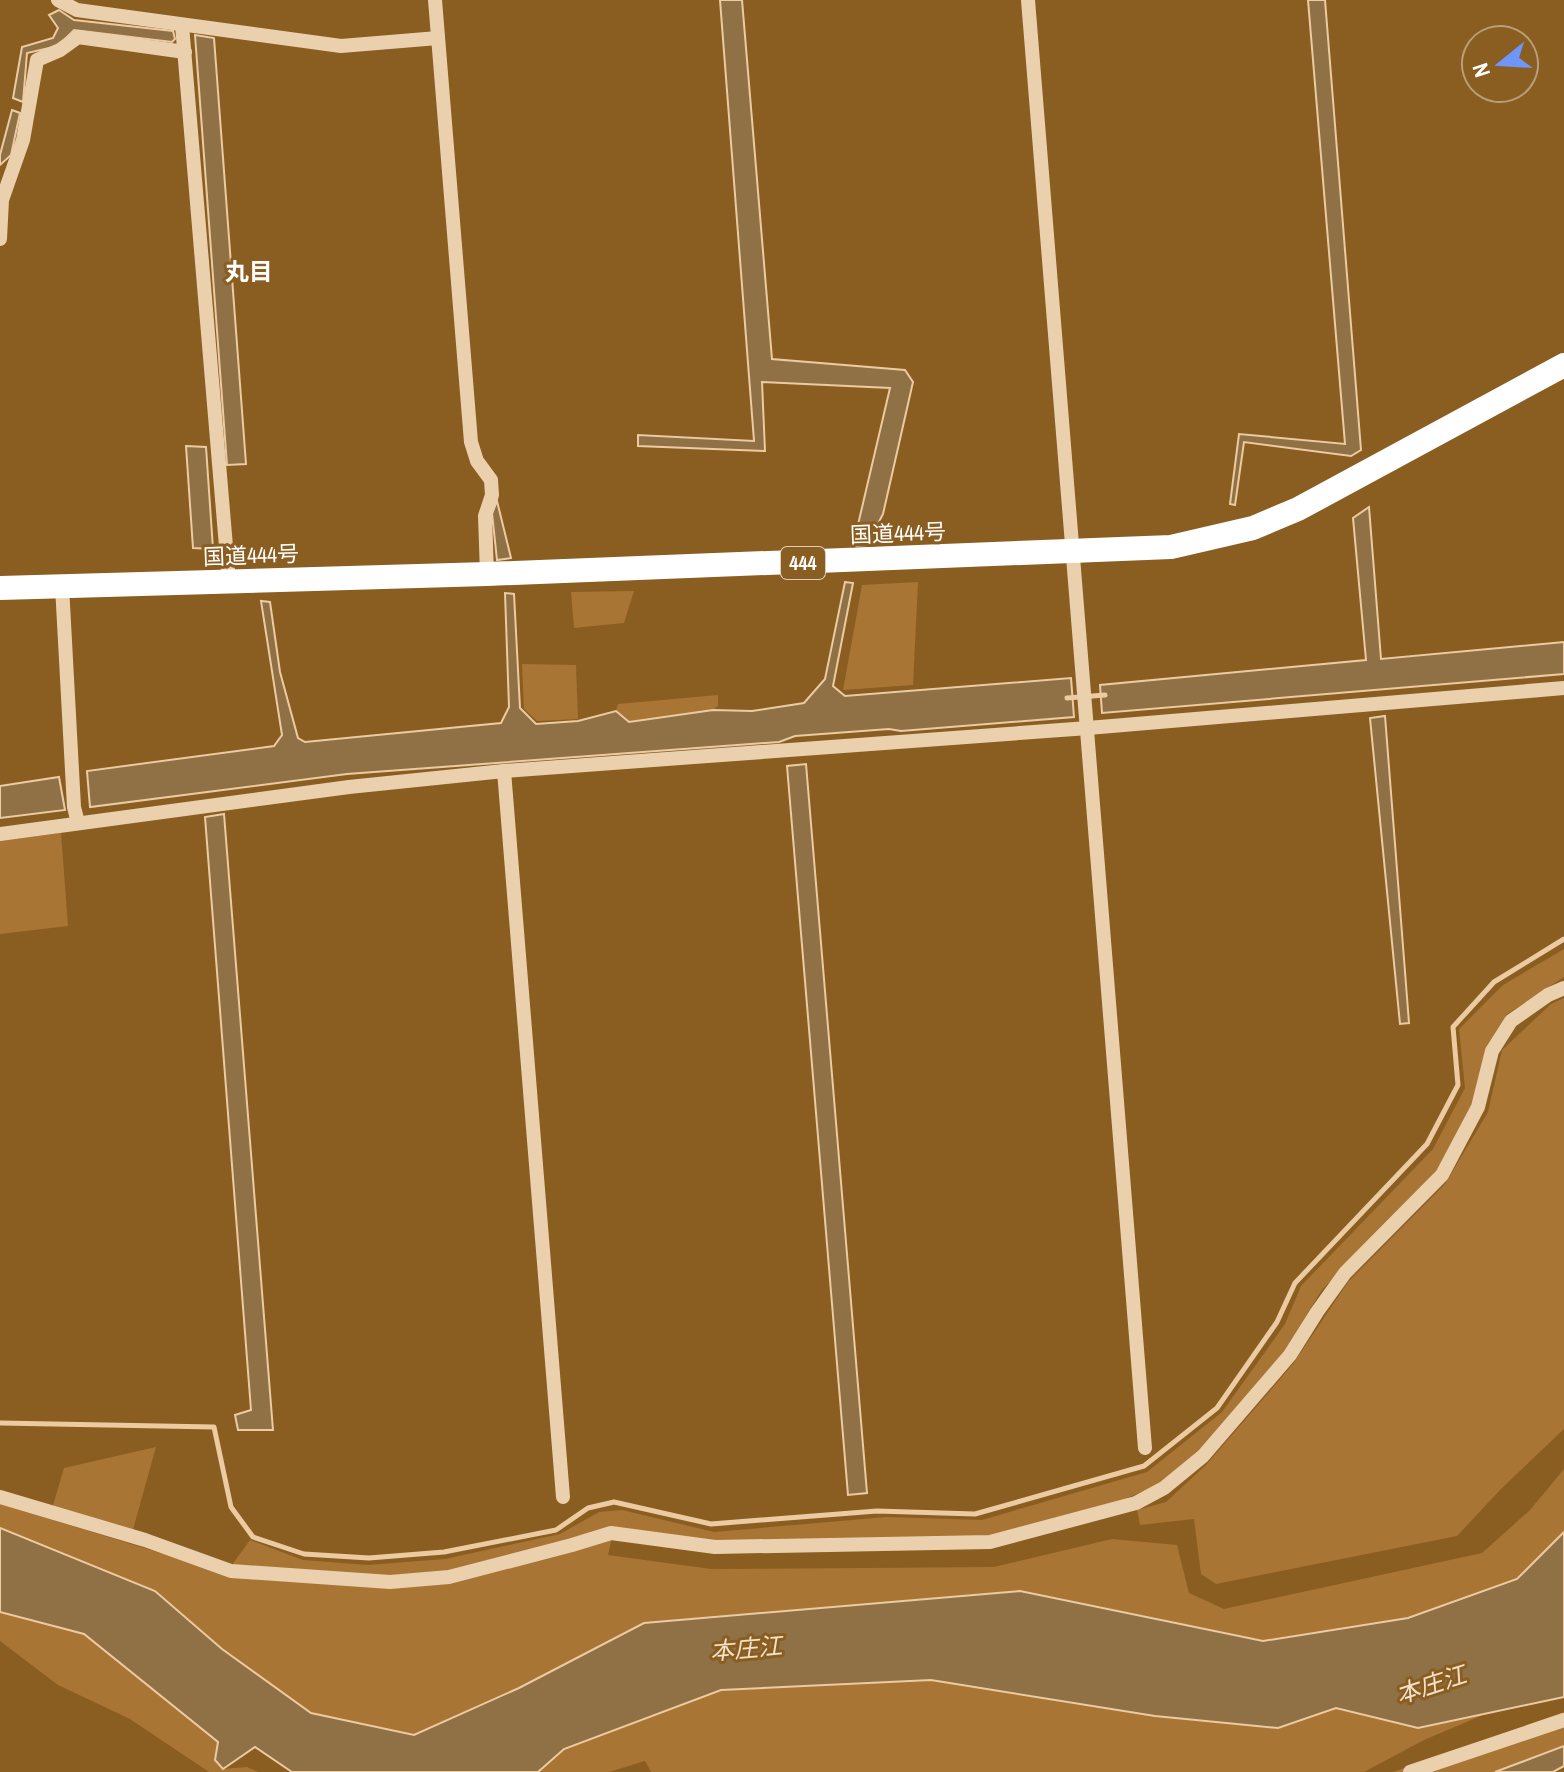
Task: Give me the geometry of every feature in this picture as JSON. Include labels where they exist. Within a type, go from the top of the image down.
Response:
[{"type":"highway","name":"国道444号","points":[[0,588],[487,574],[1171,547],[1253,528],[1298,509],[1564,365]]},
{"type":"street","points":[[58,0],[77,10],[341,46],[438,38]]},
{"type":"street","points":[[435,0],[471,442],[477,461],[491,480],[492,495],[485,516],[487,574]]},
{"type":"street","points":[[1028,0],[1145,1448]]},
{"type":"street","points":[[182,25],[229,582]]},
{"type":"street","points":[[0,239],[2,200],[23,140],[37,60],[60,50],[78,37],[185,52]]},
{"type":"street","points":[[62,586],[74,807],[78,823]]},
{"type":"street","points":[[0,834],[349,787],[504,771],[1088,728],[1564,688]]},
{"type":"street","points":[[504,771],[563,1497]]},
{"type":"street","points":[[0,1497],[145,1540],[231,1571],[390,1582],[449,1577],[611,1533],[715,1547],[990,1542],[1136,1503],[1164,1488],[1203,1456],[1290,1355],[1345,1273],[1442,1175],[1478,1107],[1492,1051],[1511,1021],[1548,995],[1564,988]]},
{"type":"street","points":[[1410,1772],[1564,1720]]},
{"type":"shaded area","points":[[918,582],[913,685],[843,690],[862,585]]},
{"type":"shaded area","points":[[634,591],[624,623],[574,628],[571,592]]},
{"type":"shaded area","points":[[522,664],[576,665],[578,719],[537,721],[524,709]]},
{"type":"shaded area","points":[[718,695],[718,706],[713,710],[628,722],[616,711],[618,704]]},
{"type":"shaded area","points":[[61,833],[68,926],[0,934],[0,841]]},
{"type":"shaded area","points":[[1564,949],[1564,977],[1507,1014],[1487,1046],[1474,1106],[1439,1170],[1321,1291],[1281,1357],[1199,1453],[1154,1487],[1119,1501],[982,1537],[710,1543],[612,1537],[608,1555],[711,1569],[994,1567],[1112,1539],[1177,1545],[1189,1593],[1224,1609],[1482,1553],[1530,1510],[1564,1469],[1564,1587],[1379,1662],[519,1688],[414,1735],[311,1713],[222,1649],[155,1591],[0,1528],[0,1504],[226,1573],[250,1540],[303,1560],[368,1565],[445,1559],[560,1534],[599,1512],[622,1510],[714,1532],[886,1517],[982,1520],[1147,1472],[1222,1412],[1285,1324],[1301,1286],[1433,1149],[1465,1088],[1459,1029],[1503,985]]},
{"type":"shaded area","points":[[1564,998],[1564,1429],[1457,1536],[1216,1584],[1201,1574],[1194,1519],[1140,1525],[1137,1510],[1166,1502],[1206,1465],[1293,1364],[1348,1282],[1445,1184],[1488,1112],[1502,1050],[1551,1004]]},
{"type":"shaded area","points":[[156,1447],[132,1533],[52,1509],[64,1468]]},
{"type":"shaded area","points":[[0,1612],[84,1634],[218,1742],[215,1760],[222,1769],[247,1767],[258,1772],[209,1772],[130,1719],[58,1685],[0,1641]]},
{"type":"shaded area","points":[[931,1680],[1155,1716],[1278,1728],[1336,1708],[1418,1727],[1564,1697],[1483,1715],[1424,1740],[1364,1772],[651,1772],[645,1761],[609,1772],[538,1772],[564,1749],[721,1690]]},
{"type":"shaded area","points":[[1564,1712],[1564,1746],[1495,1772],[1393,1772]]},
{"type":"water","points":[[720,0],[742,0],[772,359],[905,370],[913,382],[883,514],[867,545],[853,546],[890,388],[762,382],[765,451],[638,446],[638,435],[754,441]]},
{"type":"water","points":[[1308,0],[1325,0],[1361,450],[1351,456],[1244,442],[1235,505],[1230,504],[1239,434],[1345,444]]},
{"type":"water","points":[[59,10],[74,20],[173,31],[175,39],[172,42],[74,30],[58,46],[27,53],[23,102],[13,98],[22,47],[53,38],[58,28],[49,15]]},
{"type":"water","points":[[195,35],[214,38],[246,464],[227,465]]},
{"type":"water","points":[[12,110],[20,113],[11,155],[0,165],[0,155]]},
{"type":"water","points":[[186,446],[206,447],[213,549],[193,548]]},
{"type":"water","points":[[497,501],[511,558],[497,560],[492,513]]},
{"type":"water","points":[[1369,507],[1381,659],[1564,642],[1564,674],[1102,713],[1100,685],[1366,660],[1353,518]]},
{"type":"water","points":[[845,582],[853,583],[833,686],[845,696],[1071,678],[1074,717],[795,736],[779,742],[347,774],[90,807],[87,771],[274,746],[282,735],[261,601],[270,602],[280,672],[298,738],[305,742],[501,723],[509,707],[505,593],[514,594],[520,708],[536,724],[578,721],[616,711],[629,722],[713,710],[752,711],[804,703],[825,679]]},
{"type":"water","points":[[1385,716],[1409,1023],[1400,1024],[1370,718]]},
{"type":"water","points":[[806,764],[867,1493],[848,1495],[787,766]]},
{"type":"water","points":[[59,777],[65,810],[0,818],[0,786]]},
{"type":"water","points":[[224,814],[273,1430],[238,1430],[235,1415],[251,1410],[205,817]]},
{"type":"water","name":"本庄江","points":[[0,1528],[155,1591],[222,1649],[311,1713],[414,1735],[519,1688],[644,1623],[1020,1591],[1263,1641],[1408,1618],[1517,1579],[1564,1532],[1564,1697],[1418,1728],[1336,1708],[1278,1728],[1155,1716],[931,1680],[721,1690],[564,1749],[538,1772],[292,1772],[255,1747],[223,1769],[215,1760],[218,1742],[84,1634],[0,1612]]},
{"type":"water","points":[[1564,1746],[1564,1766],[1553,1772],[1495,1772]]},
{"type":"waterway","points":[[1067,698],[1105,695]]},
{"type":"waterway","points":[[0,1423],[214,1427],[231,1507],[253,1537],[304,1554],[369,1558],[444,1552],[556,1530],[588,1508],[614,1502],[711,1524],[877,1511],[975,1514],[1144,1466],[1217,1408],[1277,1322],[1295,1283],[1427,1144],[1458,1085],[1453,1027],[1494,982],[1564,939]]},
{"type":"district","name":"丸目","points":[[249,272]]}]
